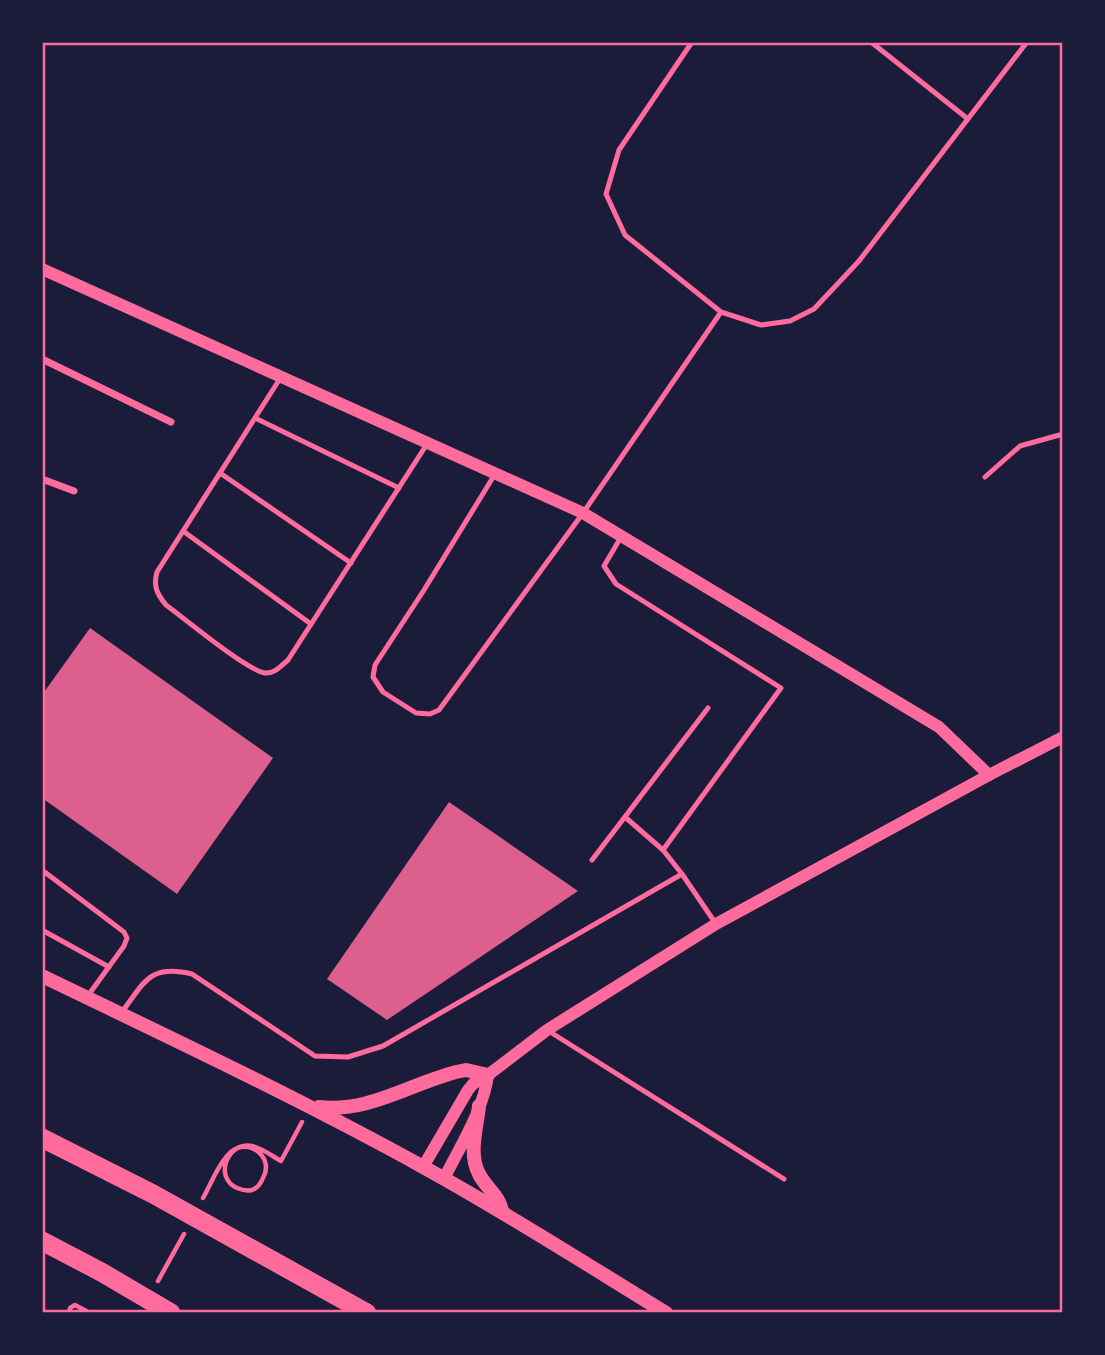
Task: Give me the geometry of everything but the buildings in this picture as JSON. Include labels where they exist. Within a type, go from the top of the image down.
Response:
[{"type":"highway","points":[[42,1138],[153,1194],[367,1313]]},
{"type":"highway","points":[[42,1241],[171,1313]]},
{"type":"main road","points":[[42,976],[311,1107],[423,1167],[502,1212],[666,1313]]},
{"type":"main road","points":[[311,1107],[332,1109],[356,1106],[466,1070],[488,1075]]},
{"type":"main road","points":[[480,1106],[475,1164],[479,1174],[500,1201],[502,1212]]},
{"type":"street","points":[[42,269],[583,513],[939,727],[989,775]]},
{"type":"street","points":[[42,359],[171,422]]},
{"type":"street","points":[[42,479],[74,491]]},
{"type":"street","points":[[423,1167],[473,1084],[547,1030],[716,924],[1063,737]]},
{"type":"street","points":[[444,1179],[480,1106],[488,1075]]},
{"type":"street","points":[[42,1252],[103,1273]]},
{"type":"lane","points":[[692,42],[619,150],[606,194],[625,235],[722,312],[761,325],[790,321],[814,309],[859,261],[1027,42]]},
{"type":"lane","points":[[871,42],[968,119]]},
{"type":"lane","points":[[495,474],[375,665],[373,677],[383,692],[416,713],[430,714],[439,710],[583,513],[722,312]]},
{"type":"lane","points":[[281,377],[183,531],[158,572],[155,582],[157,594],[166,605],[244,663],[265,673],[276,671],[288,660],[428,443]]},
{"type":"lane","points":[[255,418],[399,488]]},
{"type":"lane","points":[[985,477],[1020,446],[1063,434]]},
{"type":"lane","points":[[220,473],[351,563]]},
{"type":"lane","points":[[183,531],[312,624]]},
{"type":"lane","points":[[621,536],[604,566],[616,584],[781,688],[663,850]]},
{"type":"lane","points":[[592,860],[708,708]]},
{"type":"lane","points":[[625,817],[663,850],[716,924]]},
{"type":"lane","points":[[42,870],[124,932],[127,938],[87,997]]},
{"type":"lane","points":[[121,1013],[142,984],[155,974],[173,970],[192,974],[315,1056],[348,1057],[383,1046],[682,874]]},
{"type":"lane","points":[[42,930],[109,967]]},
{"type":"lane","points":[[547,1030],[784,1179]]},
{"type":"path","points":[[224,1161],[234,1149],[243,1147],[250,1148],[264,1157],[267,1171],[257,1187],[250,1191],[244,1190],[234,1187],[227,1180],[224,1166],[234,1150],[247,1145],[255,1146],[281,1161],[311,1107]]},
{"type":"path","points":[[69,1313],[70,1308],[75,1305],[90,1313]]},
{"type":"path","points":[[51,1313],[60,1313]]}]
